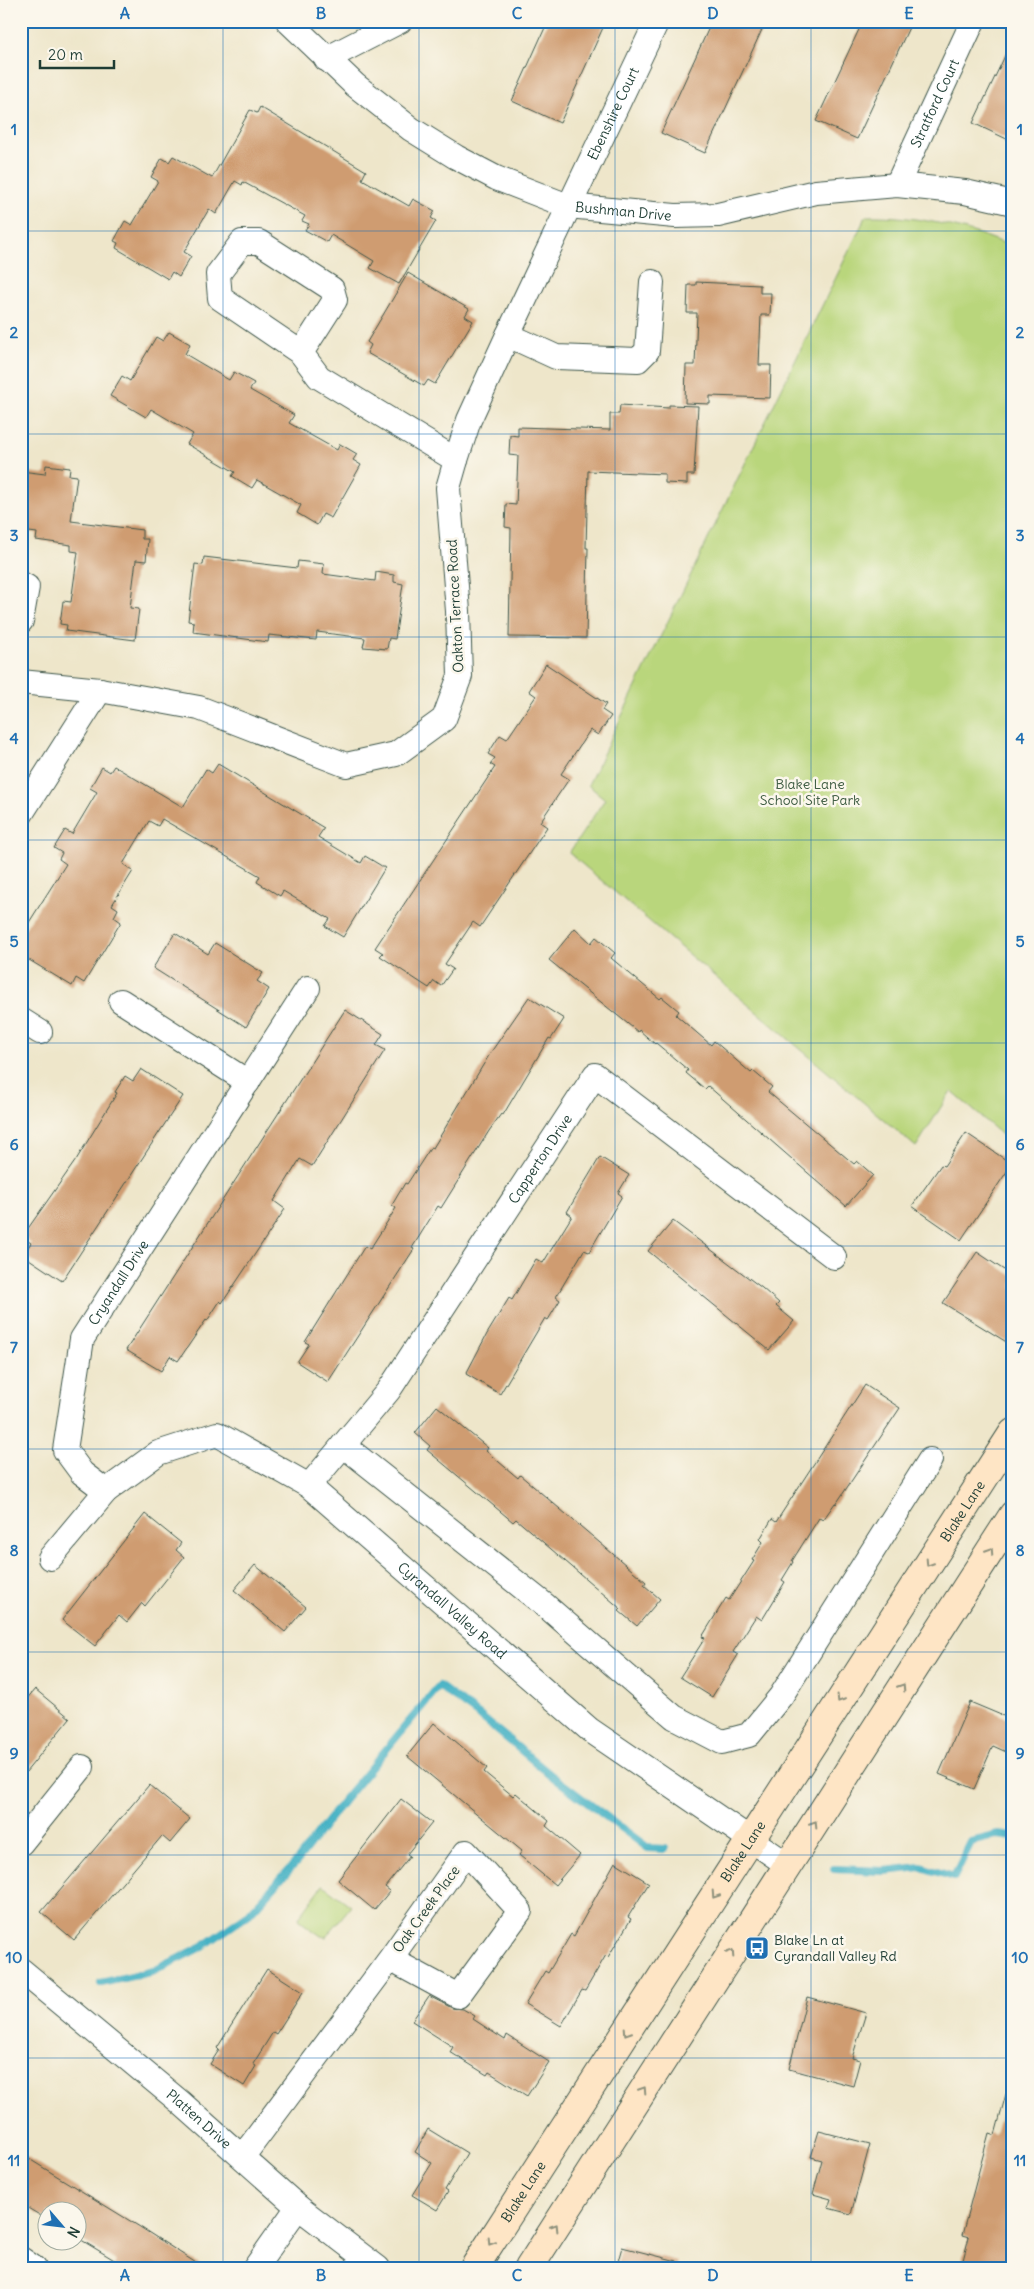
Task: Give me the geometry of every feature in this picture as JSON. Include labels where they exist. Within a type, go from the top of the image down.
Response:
[{"type":"main road","name":"Blake Lane","points":[[474,2268],[1013,1434]]},
{"type":"main road","points":[[529,2268],[1013,1515]]},
{"type":"street","name":"Bushman Drive","points":[[288,21],[355,85],[404,123],[456,158],[496,178],[568,206],[674,216],[718,215],[816,192],[897,186],[965,192],[1013,204]]},
{"type":"street","points":[[326,59],[400,21]]},
{"type":"street","name":"Ebenshire Court","points":[[568,206],[657,21]]},
{"type":"street","name":"Stratford Court","points":[[897,186],[973,21]]},
{"type":"street","name":"Oakton Terrace Road","points":[[21,682],[100,690],[199,708],[346,765],[396,754],[444,719],[460,676],[458,611],[448,488],[469,420],[568,206]]},
{"type":"street","points":[[301,353],[335,300],[332,289],[259,242],[242,242],[218,274],[220,298],[301,353],[319,377],[456,460]]},
{"type":"street","points":[[508,335],[556,357],[638,360],[647,351],[652,282]]},
{"type":"street","points":[[21,584],[26,587],[26,592],[21,621]]},
{"type":"street","points":[[21,814],[100,690]]},
{"type":"street","name":"Cryandall Drive","points":[[106,1491],[82,1473],[65,1450],[82,1339],[308,988]]},
{"type":"street","points":[[121,1002],[248,1082]]},
{"type":"street","name":"Capperton Drive","points":[[309,1486],[389,1390],[595,1075],[834,1257]]},
{"type":"street","name":"Cyrandall Valley Road","points":[[50,1558],[106,1491],[158,1453],[216,1434],[309,1486],[590,1730],[788,1865]]},
{"type":"street","points":[[343,1445],[546,1606],[674,1717],[722,1742],[749,1735],[781,1696],[930,1460]]},
{"type":"street","points":[[21,1843],[82,1767]]},
{"type":"street","name":"Oak Creek Place","points":[[243,2156],[390,1959],[466,1852],[520,1911],[458,1996],[390,1959]]},
{"type":"street","name":"Platten Drive","points":[[21,1970],[243,2156],[298,2207],[378,2268]]},
{"type":"street","points":[[255,2268],[298,2207]]},
{"type":"street","points":[[21,2259],[34,2268]]},
{"type":"green space","name":"Blake Lane School Site Park","points":[[866,216],[904,218],[941,224],[978,234],[1013,247],[1013,1144],[951,1091],[916,1147],[569,853],[605,799],[588,785]]},
{"type":"green space","points":[[323,1885],[351,1906],[326,1937],[321,1936],[300,1921],[299,1917]]},
{"type":"building","points":[[548,21],[606,21],[560,123],[512,101]]},
{"type":"building","points":[[712,21],[766,21],[705,153],[661,133]]},
{"type":"building","points":[[863,21],[912,21],[857,139],[816,121]]},
{"type":"building","points":[[1013,39],[1013,142],[973,123]]},
{"type":"building","points":[[260,107],[366,171],[362,179],[409,206],[413,199],[435,211],[431,218],[436,221],[399,284],[370,268],[374,261],[331,235],[327,242],[305,230],[309,224],[302,221],[305,216],[243,182],[242,185],[235,181],[216,214],[209,209],[184,252],[191,256],[179,277],[172,272],[168,279],[116,248],[118,243],[114,241],[125,221],[132,225],[158,181],[151,177],[162,158],[169,162],[173,156],[212,178],[250,110],[257,113]]},
{"type":"building","points":[[408,273],[469,309],[465,316],[473,321],[435,384],[428,380],[424,386],[367,353],[371,345],[367,342]]},
{"type":"building","points":[[696,282],[760,285],[760,293],[771,293],[770,315],[761,315],[759,365],[771,365],[770,398],[710,396],[710,404],[685,403],[686,365],[695,365],[697,313],[687,313],[688,285],[696,285]]},
{"type":"building","points":[[169,332],[190,344],[185,354],[229,380],[234,372],[254,383],[250,390],[294,415],[289,423],[337,450],[340,444],[357,454],[353,460],[361,465],[331,518],[323,514],[317,525],[297,513],[301,505],[257,480],[252,488],[232,476],[235,472],[187,444],[193,434],[151,409],[146,417],[110,396],[122,376],[130,381],[156,337],[163,341]]},
{"type":"building","points":[[620,405],[669,408],[669,405],[698,406],[694,475],[687,475],[687,484],[665,483],[665,474],[588,471],[586,638],[509,637],[511,528],[505,527],[506,504],[516,505],[518,456],[509,455],[510,435],[518,436],[518,427],[610,430],[610,414],[619,414]]},
{"type":"building","points":[[46,465],[70,468],[69,475],[77,476],[71,521],[142,530],[142,539],[148,539],[146,561],[136,560],[130,608],[139,609],[135,640],[66,631],[67,625],[60,624],[63,601],[71,602],[78,552],[71,551],[71,545],[36,540],[37,533],[21,531],[21,471],[45,474]]},
{"type":"building","points":[[204,557],[297,568],[298,561],[324,564],[323,574],[375,581],[376,572],[394,575],[394,582],[403,584],[395,639],[389,638],[387,649],[363,647],[365,638],[317,632],[316,640],[269,635],[268,642],[193,632],[194,622],[188,621],[195,564],[203,565]]},
{"type":"building","points":[[546,664],[606,704],[602,710],[611,716],[598,735],[590,730],[561,774],[569,779],[540,822],[547,827],[480,927],[473,922],[445,964],[453,969],[441,986],[434,981],[429,988],[380,956],[383,953],[375,948],[495,767],[490,764],[495,758],[488,754],[500,735],[507,739],[536,696],[529,691]]},
{"type":"building","points":[[218,764],[324,828],[318,837],[361,863],[365,856],[385,868],[343,937],[325,926],[330,919],[283,891],[280,896],[257,882],[260,876],[162,819],[158,826],[149,821],[123,864],[133,871],[112,905],[118,909],[114,917],[121,922],[84,983],[76,978],[72,986],[21,955],[21,935],[66,864],[59,859],[62,853],[54,848],[65,830],[72,834],[97,792],[90,788],[102,767],[110,772],[114,766],[183,807],[206,769],[212,773]]},
{"type":"building","points":[[575,928],[591,943],[596,937],[615,953],[611,958],[660,999],[662,997],[679,1011],[676,1015],[711,1045],[714,1041],[751,1073],[753,1071],[772,1087],[768,1092],[854,1164],[857,1161],[873,1175],[846,1206],[708,1086],[705,1089],[686,1073],[688,1070],[656,1043],[639,1030],[638,1032],[549,960]]},
{"type":"building","points":[[175,933],[208,954],[215,943],[263,973],[257,981],[269,989],[246,1027],[153,968]]},
{"type":"building","points":[[529,997],[564,1019],[551,1039],[549,1038],[503,1115],[501,1114],[489,1131],[441,1208],[438,1206],[412,1248],[414,1249],[328,1382],[297,1362],[309,1344],[305,1342],[365,1246],[370,1249],[396,1208],[392,1205],[405,1183],[407,1184],[431,1147],[433,1148],[491,1052]]},
{"type":"building","points":[[345,1010],[383,1034],[376,1045],[385,1050],[312,1166],[300,1159],[274,1201],[285,1209],[222,1303],[220,1301],[178,1361],[170,1356],[161,1371],[126,1350]]},
{"type":"building","points":[[141,1069],[183,1096],[62,1281],[23,1255],[31,1243],[22,1237],[76,1160],[117,1093],[115,1092],[125,1076],[133,1081]]},
{"type":"building","points":[[966,1133],[1012,1164],[961,1240],[912,1206],[941,1165],[944,1166]]},
{"type":"building","points":[[600,1157],[629,1175],[618,1193],[622,1196],[589,1252],[584,1250],[556,1297],[560,1300],[548,1320],[545,1318],[500,1394],[466,1374],[487,1334],[509,1298],[512,1300],[536,1259],[543,1263],[572,1216],[567,1212]]},
{"type":"building","points":[[673,1221],[762,1288],[779,1303],[776,1306],[794,1321],[769,1350],[648,1251]]},
{"type":"building","points":[[977,1252],[1013,1276],[1013,1346],[943,1303]]},
{"type":"building","points":[[865,1385],[900,1408],[836,1504],[823,1520],[819,1518],[792,1561],[782,1580],[785,1582],[762,1620],[756,1616],[733,1652],[738,1655],[712,1697],[680,1677],[705,1638],[702,1637],[726,1598],[729,1600],[754,1561],[752,1560],[763,1542],[760,1539],[772,1519],[776,1522]]},
{"type":"building","points":[[437,1406],[488,1448],[486,1451],[518,1478],[520,1475],[646,1582],[644,1585],[660,1599],[637,1626],[619,1611],[621,1609],[516,1519],[513,1522],[427,1450],[430,1446],[415,1433]]},
{"type":"building","points":[[145,1514],[181,1543],[176,1550],[184,1557],[145,1606],[142,1603],[127,1622],[119,1615],[95,1646],[62,1620]]},
{"type":"building","points":[[255,1565],[306,1607],[285,1632],[234,1590]]},
{"type":"building","points":[[35,1689],[70,1718],[21,1778],[21,1706]]},
{"type":"building","points":[[970,1702],[1013,1720],[1013,1755],[993,1746],[974,1789],[939,1774]]},
{"type":"building","points":[[434,1723],[487,1768],[484,1772],[513,1796],[516,1793],[549,1821],[546,1826],[580,1855],[555,1885],[519,1855],[522,1851],[407,1756]]},
{"type":"building","points":[[149,1785],[190,1819],[170,1843],[162,1836],[74,1940],[41,1912]]},
{"type":"building","points":[[401,1799],[432,1823],[407,1854],[410,1856],[385,1887],[390,1891],[374,1910],[338,1880]]},
{"type":"building","points":[[615,1862],[649,1883],[628,1917],[631,1919],[608,1957],[606,1955],[585,1991],[582,1990],[561,2026],[525,2004],[545,1971],[548,1973],[571,1934],[574,1936]]},
{"type":"building","points":[[267,1969],[303,1992],[276,2034],[273,2032],[253,2064],[256,2066],[244,2086],[210,2064],[219,2050],[217,2048]]},
{"type":"building","points":[[429,1996],[452,2008],[463,2009],[475,2016],[473,2019],[505,2040],[507,2035],[549,2062],[527,2096],[489,2072],[487,2075],[450,2052],[453,2047],[412,2021]]},
{"type":"building","points":[[807,1997],[866,2013],[852,2058],[860,2060],[853,2086],[789,2069]]},
{"type":"building","points":[[1006,2094],[1013,2095],[1013,2268],[961,2268],[969,2237],[962,2235],[989,2133],[995,2135]]},
{"type":"building","points":[[428,2129],[467,2153],[445,2190],[448,2192],[437,2210],[412,2195],[432,2163],[415,2152]]},
{"type":"building","points":[[819,2131],[870,2144],[851,2214],[828,2208],[831,2199],[813,2194],[822,2160],[811,2157]]},
{"type":"building","points":[[21,2154],[204,2268],[112,2268],[116,2261],[88,2244],[88,2202],[38,2202],[38,2214],[21,2204]]},
{"type":"building","points":[[622,2247],[677,2261],[677,2268],[616,2268]]},
{"type":"waterway","points":[[101,1983],[154,1971],[203,1946],[249,1914],[298,1860],[343,1801],[439,1686],[480,1716],[552,1776],[648,1848],[665,1849]]},
{"type":"waterway","points":[[834,1869],[884,1871],[921,1867],[954,1877],[971,1842],[998,1835],[1013,1837]]},
{"type":"place","name":"Blake Ln at Cyrandall Valley Rd","points":[[757,1948]]}]
